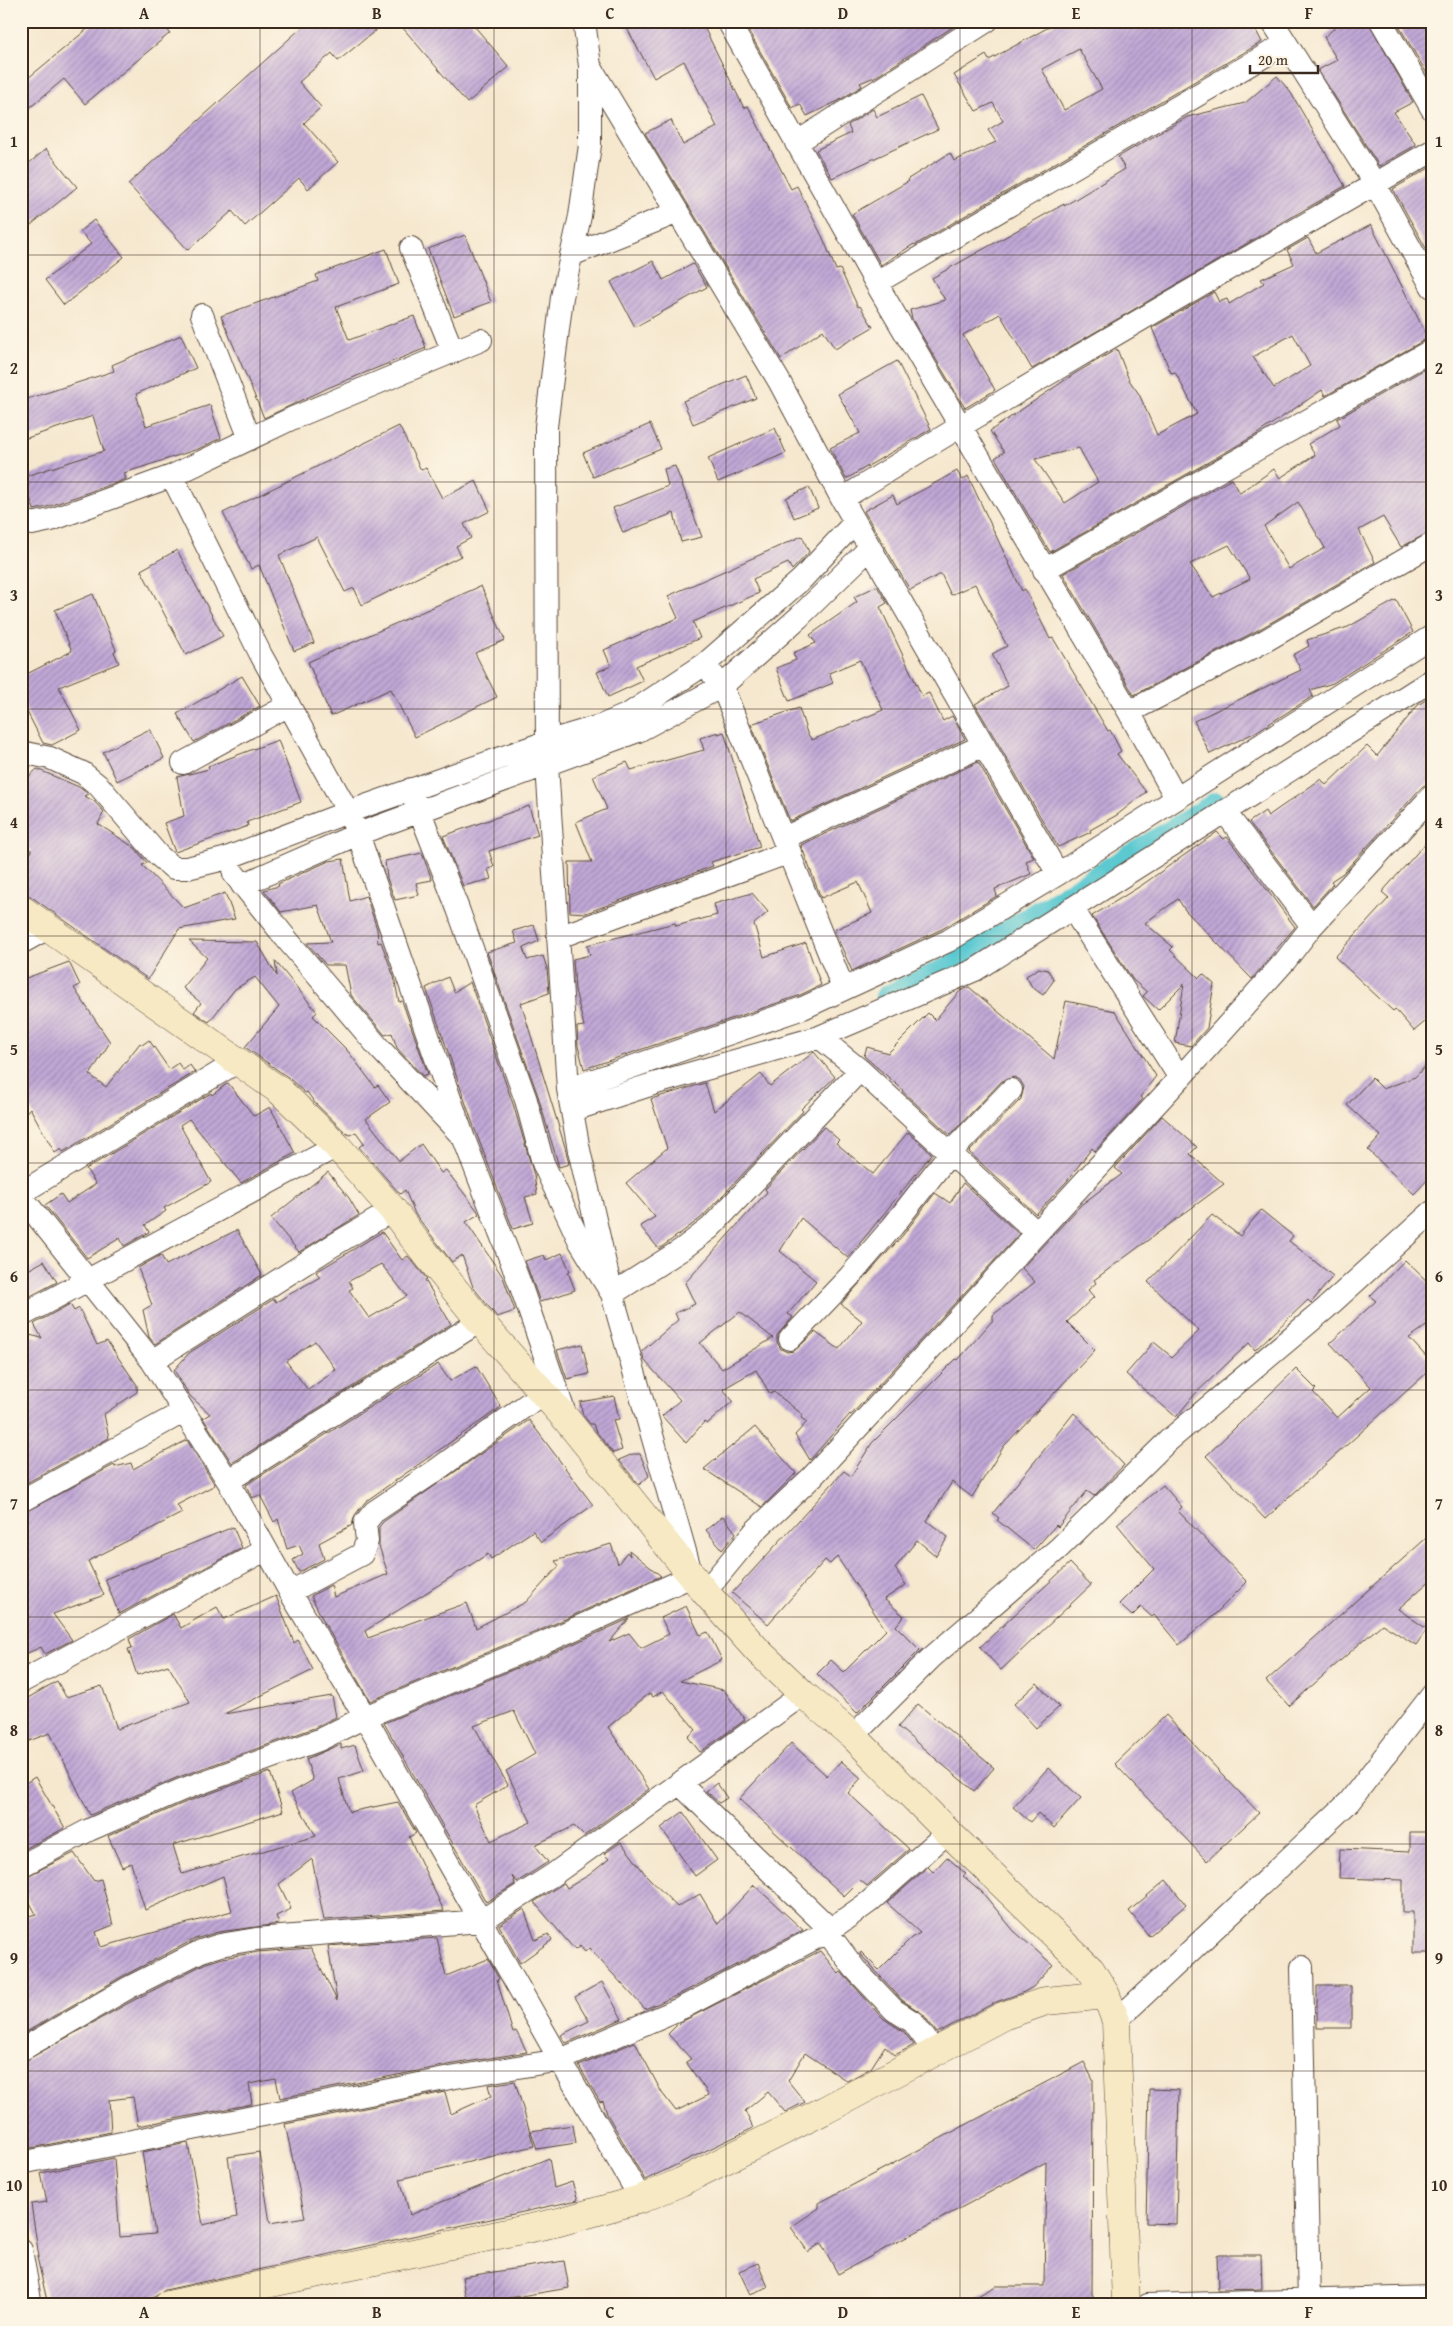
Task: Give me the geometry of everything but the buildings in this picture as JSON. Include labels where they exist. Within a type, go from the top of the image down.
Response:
[{"type":"street","points":[[584,21],[590,66],[590,145],[580,216],[562,298],[546,427],[546,742],[568,1089],[579,1150],[612,1294],[699,1584]]},
{"type":"street","points":[[728,21],[876,283],[1129,712],[1176,798]]},
{"type":"street","points":[[796,143],[987,21]]},
{"type":"street","points":[[1272,21],[1375,184],[1432,287]]},
{"type":"street","points":[[1381,21],[1432,109]]},
{"type":"street","points":[[876,283],[1285,44]]},
{"type":"street","points":[[590,66],[779,380],[842,499],[1058,874]]},
{"type":"street","points":[[842,499],[960,426],[1203,282],[1432,152]]},
{"type":"street","points":[[571,255],[678,212]]},
{"type":"street","points":[[411,248],[452,352]]},
{"type":"street","points":[[202,315],[250,438]]},
{"type":"street","points":[[21,520],[32,524],[51,520],[172,476],[293,418],[481,340]]},
{"type":"street","points":[[1044,570],[1432,350]]},
{"type":"street","points":[[172,476],[261,655],[348,812],[358,834],[464,1139],[520,1284],[567,1420]]},
{"type":"street","points":[[242,885],[358,834],[421,813],[547,765],[607,733],[629,714],[705,664],[802,579],[855,522]]},
{"type":"street","points":[[1129,712],[1263,642],[1432,544]]},
{"type":"street","points":[[21,752],[50,758],[83,773],[99,786],[158,855],[173,868],[186,868],[224,858],[411,789],[546,742],[607,733],[638,731],[722,686],[799,618],[870,548]]},
{"type":"street","points":[[568,1089],[803,1008],[843,988],[948,942],[1432,636]]},
{"type":"street","points":[[705,664],[722,686],[843,988]]},
{"type":"street","points":[[573,1110],[653,1084],[819,1037],[975,970],[1432,680]]},
{"type":"street","points":[[183,763],[289,705]]},
{"type":"street","points":[[559,937],[787,845],[984,745]]},
{"type":"street","points":[[411,789],[526,1100],[543,1162],[556,1194],[580,1242],[612,1294]]},
{"type":"street","points":[[21,1866],[90,1830],[172,1794],[319,1740],[365,1717],[541,1644],[699,1584],[812,1477],[1180,1078],[1285,961],[1312,926],[1432,796]]},
{"type":"street","points":[[1224,811],[1312,926]]},
{"type":"street","points":[[224,858],[242,885],[380,1049],[464,1139]]},
{"type":"street","points":[[1072,908],[1180,1078]]},
{"type":"street","points":[[21,909],[280,1091],[337,1146],[393,1210],[480,1321],[567,1420],[699,1584],[758,1651],[803,1694],[853,1736],[948,1832],[1090,1970],[1106,1996],[1116,2021],[1126,2305]]},
{"type":"street","points":[[21,943],[48,928]]},
{"type":"street","points":[[819,1037],[860,1070],[1036,1232]]},
{"type":"street","points":[[237,1062],[21,1195],[152,1361],[228,1481],[290,1592],[365,1717],[641,2199]]},
{"type":"street","points":[[612,1294],[681,1250],[710,1228],[860,1070]]},
{"type":"street","points":[[790,1339],[850,1276],[893,1226],[950,1153],[1011,1090]]},
{"type":"street","points":[[21,1316],[88,1282],[337,1146]]},
{"type":"street","points":[[152,1361],[332,1246],[393,1210]]},
{"type":"street","points":[[853,1736],[931,1658],[1059,1548],[1168,1441],[1325,1309],[1432,1212]]},
{"type":"street","points":[[228,1481],[480,1321]]},
{"type":"street","points":[[290,1592],[362,1554],[366,1544],[365,1523],[374,1512],[435,1472],[543,1393]]},
{"type":"street","points":[[21,1501],[183,1412]]},
{"type":"street","points":[[21,1682],[266,1550]]},
{"type":"street","points":[[21,2050],[128,1988],[201,1951],[220,1944],[256,1939],[481,1921],[554,1874],[803,1694]]},
{"type":"street","points":[[1116,2021],[1349,1802],[1432,1695]]},
{"type":"street","points":[[679,1783],[829,1931],[856,1968],[894,2010],[913,2022],[935,2052]]},
{"type":"street","points":[[21,2164],[450,2078],[560,2060],[684,2007],[829,1931],[868,1902],[948,1832]]},
{"type":"street","points":[[1302,1967],[1309,2302]]},
{"type":"street","points":[[168,2305],[559,2222],[641,2199],[681,2182],[1003,2016],[1046,2001],[1106,1996]]},
{"type":"street","points":[[21,2250],[31,2305]]},
{"type":"street","points":[[1148,2305],[1309,2302],[1432,2297]]},
{"type":"waterway","points":[[887,997],[949,968],[1216,804]]}]
